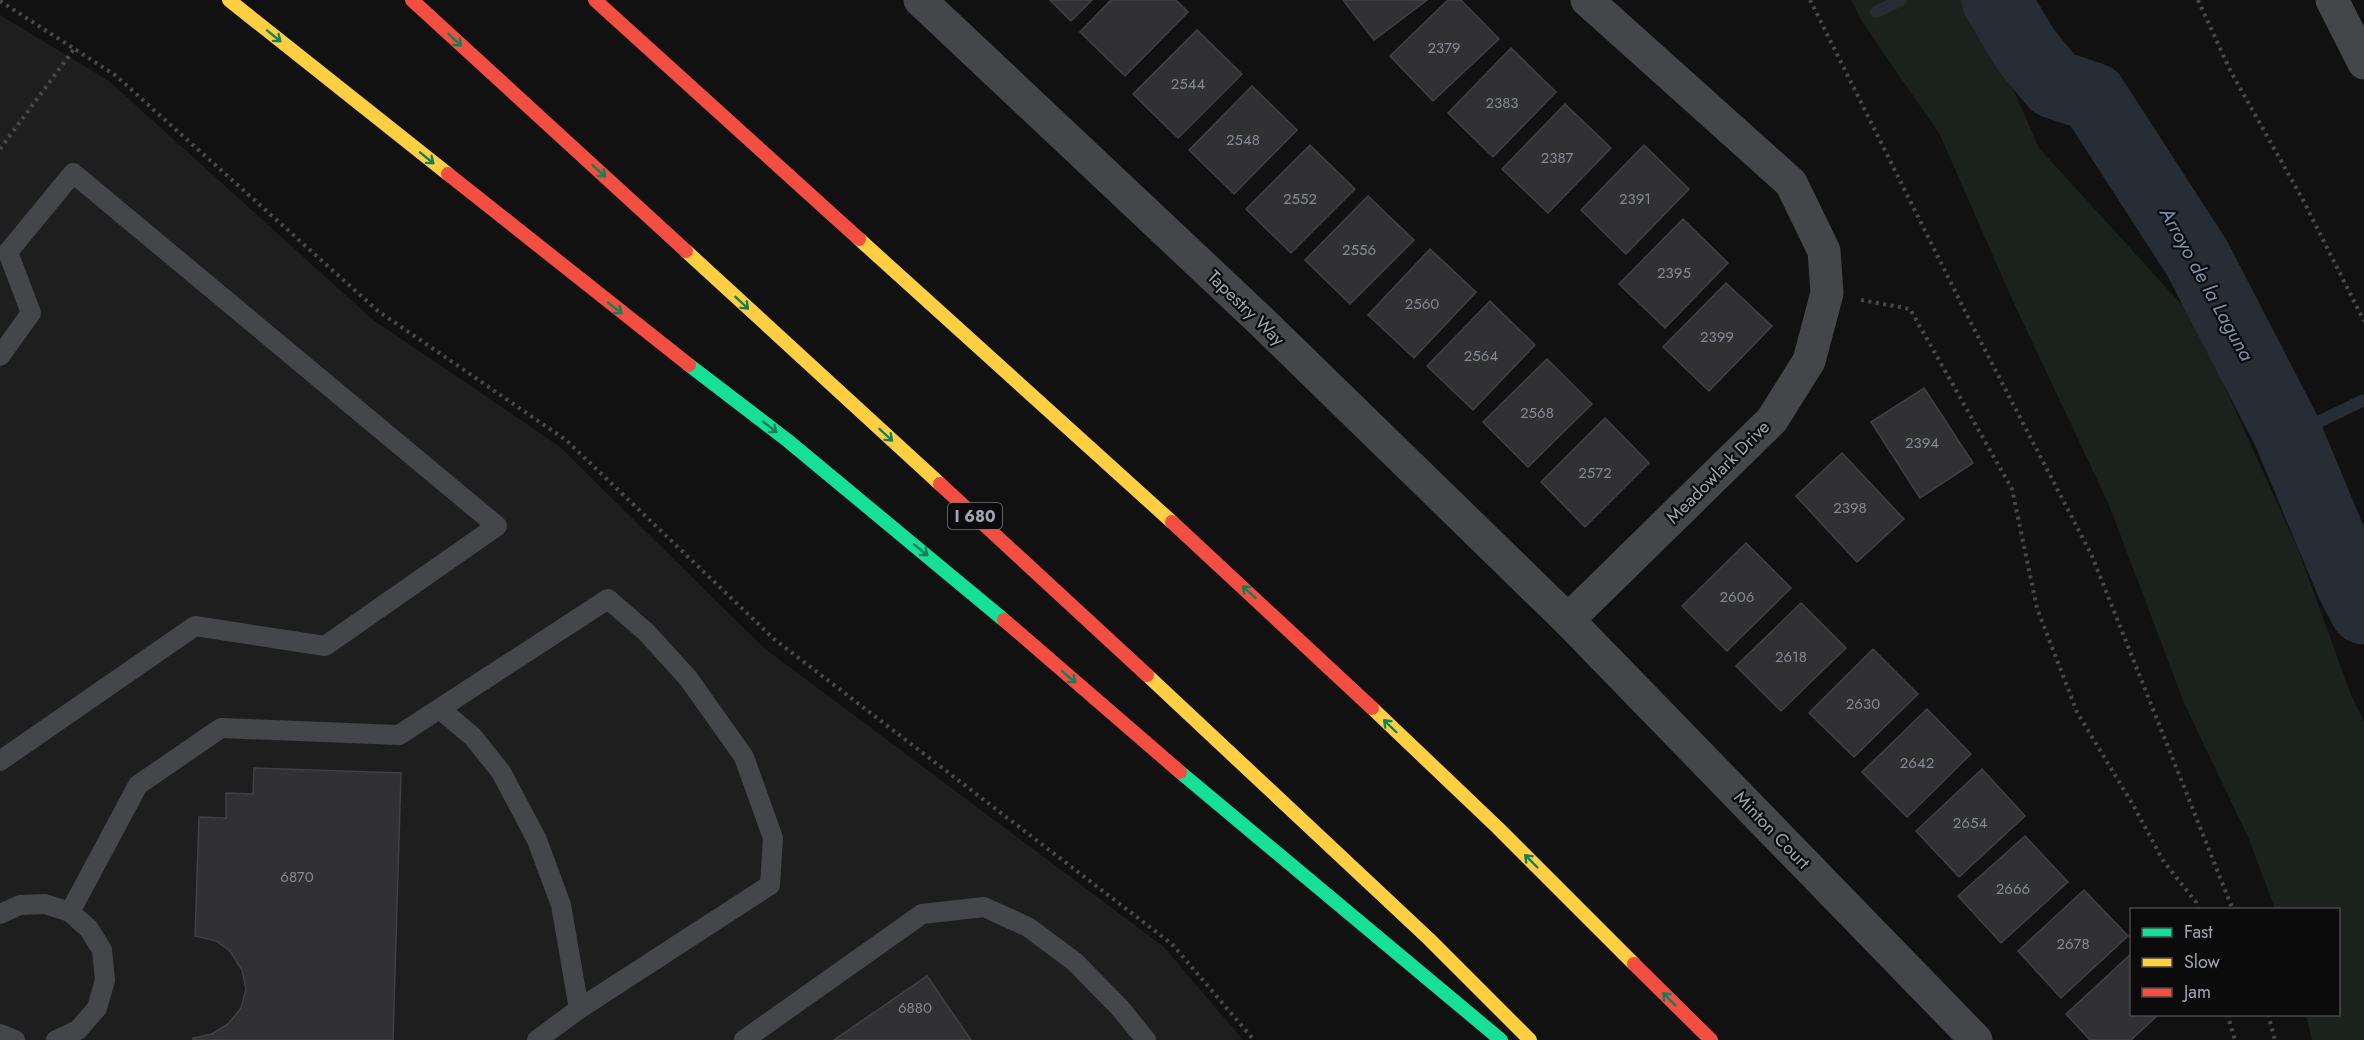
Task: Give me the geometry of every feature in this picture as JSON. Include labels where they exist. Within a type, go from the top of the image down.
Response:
[{"type":"highway","points":[[229,0],[599,295],[806,455],[961,583],[1136,735],[1501,1040]]},
{"type":"highway","name":"I 680","points":[[412,0],[1189,713],[1429,939],[1530,1040]]},
{"type":"highway","points":[[595,0],[1259,602],[1498,828],[1711,1040]]},
{"type":"street","name":"Tapestry Way","points":[[920,0],[1261,321],[1568,620]]},
{"type":"street","name":"Meadowlark Drive","points":[[1568,620],[1772,420],[1809,362],[1827,293],[1824,251],[1791,183],[1587,0]]},
{"type":"street","points":[[2332,0],[2364,63]]},
{"type":"street","name":"Minton Court","points":[[1568,620],[1976,1040]]},
{"type":"lane","points":[[0,356],[31,313],[8,252],[73,173],[497,526],[324,646],[195,626],[0,761]]},
{"type":"lane","points":[[70,912],[138,785],[221,728],[399,735],[608,598],[646,632],[688,678],[744,757],[773,838],[770,885],[579,1009],[537,1040]]},
{"type":"lane","points":[[440,709],[473,737],[501,772],[537,840],[561,905],[579,1009]]},
{"type":"lane","points":[[0,914],[20,905],[45,904],[70,912],[89,929],[102,950],[105,980],[97,1008],[78,1030],[56,1040]]},
{"type":"lane","points":[[744,1040],[922,914],[984,907],[1028,927],[1075,962],[1120,1008],[1146,1040]]},
{"type":"lane","points":[[0,1034],[15,1040]]},
{"type":"path","points":[[1810,0],[1972,326],[2092,556],[2234,908]]},
{"type":"path","points":[[2198,0],[2230,70],[2303,200],[2364,321]]},
{"type":"path","points":[[0,1],[116,75],[378,311],[566,440],[774,639],[1173,944],[1254,1040]]},
{"type":"path","points":[[0,149],[74,49]]},
{"type":"path","points":[[1827,293],[1910,309],[2012,489],[2037,608],[2077,712],[2164,862],[2196,902],[2198,908]]},
{"type":"path","points":[[2228,1016],[2235,1040]]},
{"type":"path","points":[[2269,1016],[2275,1040]]},
{"type":"shaded area","points":[[1851,0],[1974,0],[2039,148],[2193,317],[2298,549],[2351,695],[2364,721],[2364,1040],[2312,1040],[2306,1016],[2340,1016],[2340,908],[2275,908],[2248,837],[2184,703],[2109,505],[2011,297],[1940,135],[1863,23]]},
{"type":"shaded area","points":[[0,15],[109,81],[372,319],[559,446],[764,648],[1164,947],[1243,1040],[0,1040]]},
{"type":"building","points":[[1050,0],[1092,0],[1071,21]]},
{"type":"building","points":[[1111,0],[1176,0],[1188,12],[1125,76],[1080,32]]},
{"type":"building","points":[[1343,0],[1427,0],[1374,40]]},
{"type":"building","points":[[1448,0],[1461,0],[1499,39],[1433,101],[1390,56]]},
{"type":"building","points":[[1197,30],[1242,74],[1178,138],[1133,94]]},
{"type":"building","points":[[1511,48],[1556,92],[1493,157],[1448,113]]},
{"type":"building","points":[[1252,86],[1297,130],[1234,194],[1189,150]]},
{"type":"building","points":[[1565,104],[1611,148],[1548,213],[1502,169]]},
{"type":"building","points":[[1310,145],[1355,189],[1291,253],[1246,209]]},
{"type":"building","points":[[1644,145],[1689,189],[1626,254],[1581,210]]},
{"type":"building","points":[[1368,196],[1414,240],[1350,304],[1305,260]]},
{"type":"building","points":[[1683,219],[1728,263],[1665,328],[1619,284]]},
{"type":"building","points":[[1430,249],[1476,292],[1414,358],[1368,315]]},
{"type":"building","points":[[1726,283],[1772,326],[1709,391],[1663,347]]},
{"type":"building","points":[[1490,301],[1535,345],[1473,410],[1427,366]]},
{"type":"building","points":[[1547,359],[1592,404],[1528,467],[1483,422]]},
{"type":"building","points":[[1924,388],[1973,463],[1920,498],[1871,422]]},
{"type":"building","points":[[1605,418],[1649,463],[1585,527],[1541,482]]},
{"type":"building","points":[[1842,453],[1904,519],[1857,562],[1796,496]]},
{"type":"building","points":[[1746,543],[1791,588],[1727,651],[1682,606]]},
{"type":"building","points":[[1801,603],[1846,648],[1781,711],[1736,666]]},
{"type":"building","points":[[1873,649],[1918,694],[1854,757],[1809,713]]},
{"type":"building","points":[[1927,709],[1971,754],[1907,817],[1862,772]]},
{"type":"building","points":[[254,768],[401,773],[393,1040],[193,1040],[193,1038],[212,1034],[228,1024],[241,1008],[246,989],[242,970],[230,951],[216,941],[195,936],[199,817],[226,818],[226,793],[253,794]]},
{"type":"building","points":[[1982,769],[2025,816],[1959,877],[1916,831]]},
{"type":"building","points":[[2025,836],[2068,882],[2001,943],[1958,896]]},
{"type":"building","points":[[2084,890],[2128,936],[2061,998],[2018,951]]},
{"type":"building","points":[[2130,955],[2130,1016],[2157,1016],[2131,1040],[2090,1040],[2066,1014]]},
{"type":"building","points":[[927,976],[971,1040],[834,1040]]},
{"type":"waterway","points":[[1876,12],[1901,0]]},
{"type":"waterway","name":"Arroyo de la Laguna","points":[[1996,0],[2026,50],[2054,84],[2093,97],[2197,258],[2287,432],[2350,583],[2364,610]]},
{"type":"waterway","points":[[2289,436],[2364,400]]},
{"type":"traffic: fast","points":[[689,365],[787,440],[1004,620]]},
{"type":"traffic: fast","points":[[1180,772],[1501,1040]]},
{"type":"traffic: slow","points":[[229,0],[448,174]]},
{"type":"traffic: slow","points":[[859,239],[1172,522]]},
{"type":"traffic: slow","points":[[686,251],[940,484]]},
{"type":"traffic: slow","points":[[1147,675],[1429,939],[1530,1040]]},
{"type":"traffic: slow","points":[[1372,708],[1498,828],[1634,964]]},
{"type":"traffic: jam","points":[[412,0],[686,251]]},
{"type":"traffic: jam","points":[[595,0],[859,239]]},
{"type":"traffic: jam","points":[[448,174],[689,365]]},
{"type":"traffic: jam","points":[[940,484],[1147,675]]},
{"type":"traffic: jam","points":[[1172,522],[1372,708]]},
{"type":"traffic: jam","points":[[1004,620],[1180,772]]},
{"type":"traffic: jam","points":[[1634,964],[1711,1040]]}]
